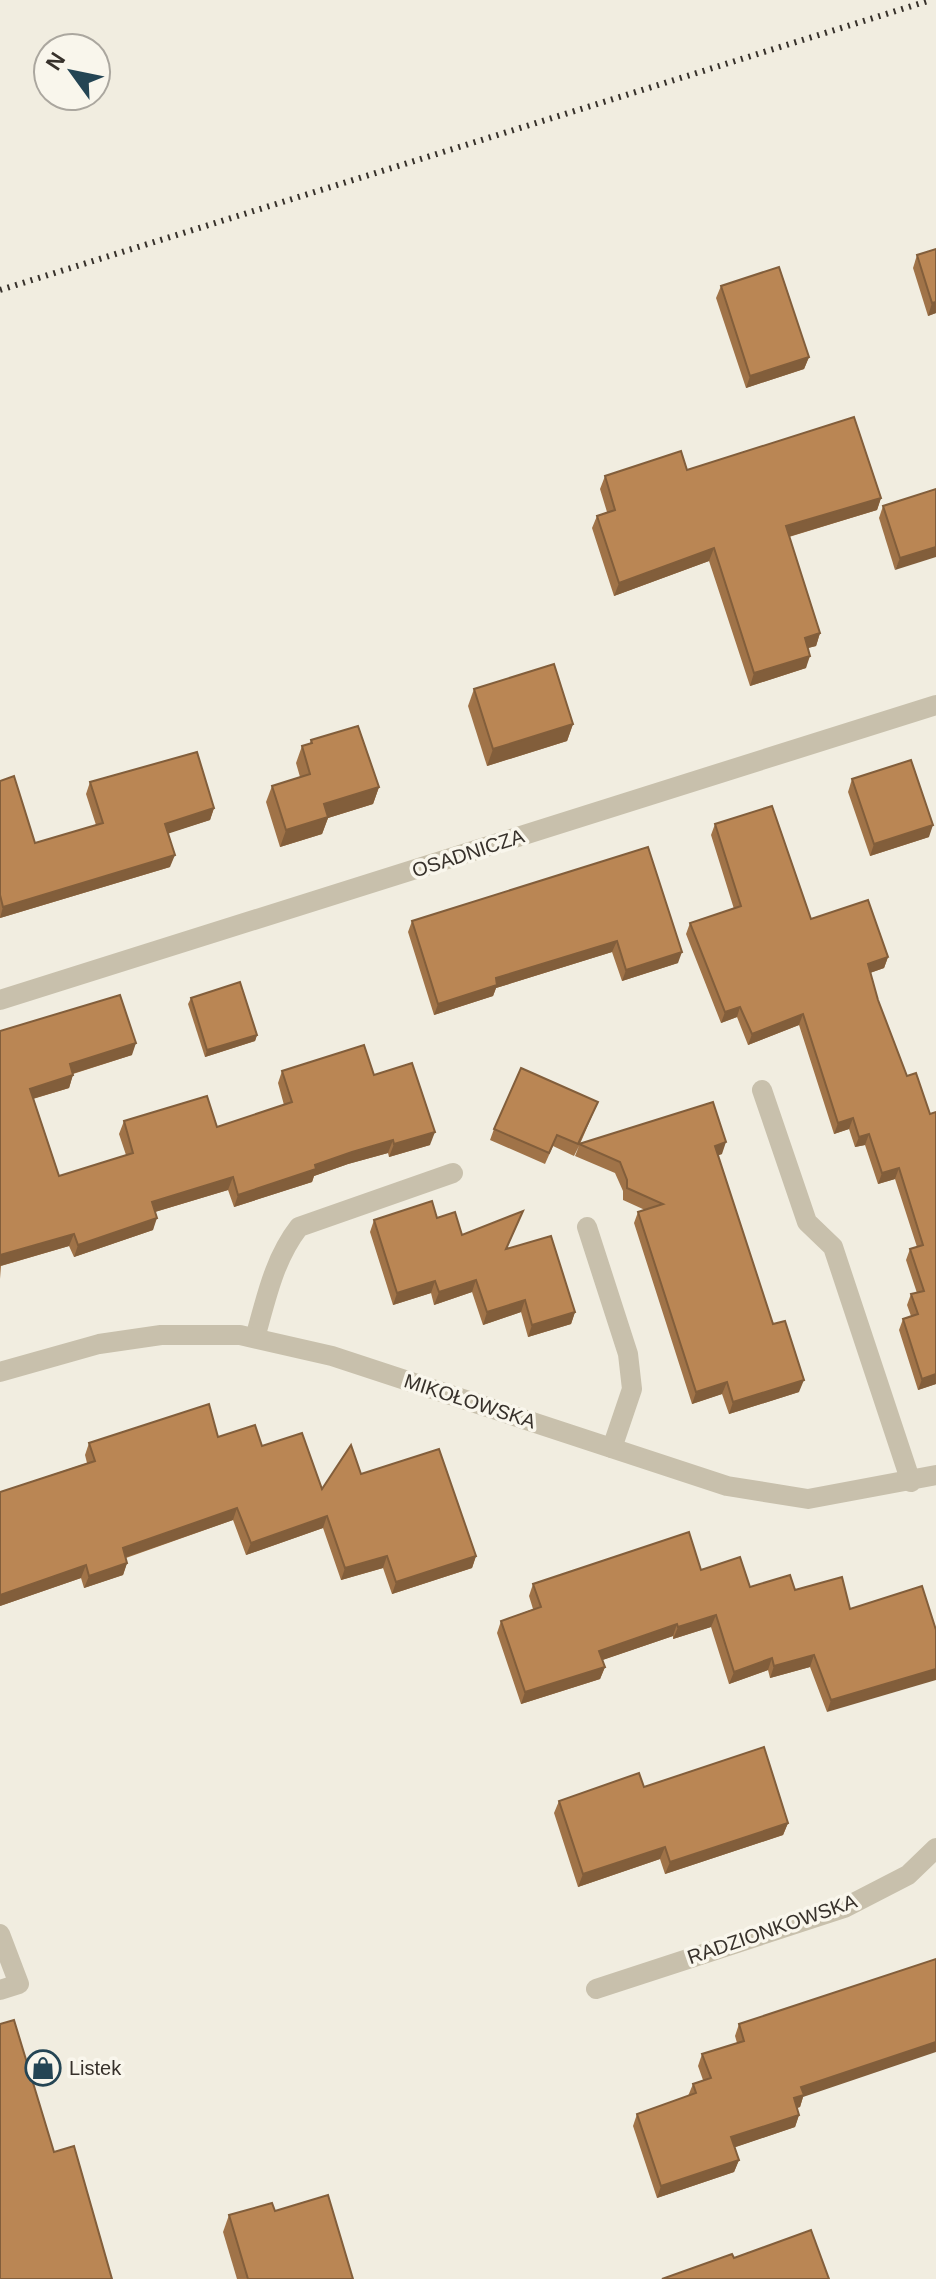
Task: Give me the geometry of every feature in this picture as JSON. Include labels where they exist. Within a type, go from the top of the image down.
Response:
[{"type":"street","name":"OSADNICZA","points":[[0,1000],[936,705]]},
{"type":"street","points":[[762,1090],[807,1222],[833,1247],[911,1482]]},
{"type":"street","points":[[255,1338],[272,1276],[287,1243],[299,1227],[453,1173]]},
{"type":"street","points":[[587,1227],[628,1354],[632,1389],[612,1448]]},
{"type":"street","name":"MIKOŁOWSKA","points":[[0,1372],[99,1344],[161,1335],[240,1335],[332,1356],[727,1486],[808,1499],[936,1475]]},
{"type":"street","name":"RADZIONKOWSKA","points":[[596,1989],[844,1908],[908,1875],[936,1848]]},
{"type":"street","points":[[0,1934],[19,1984],[0,1990]]},
{"type":"building","points":[[936,249],[936,302],[932,303],[917,255]]},
{"type":"building","points":[[779,267],[809,357],[750,376],[721,286]]},
{"type":"building","points":[[854,417],[881,498],[786,526],[820,633],[805,638],[810,656],[754,673],[714,548],[619,583],[597,516],[615,510],[605,476],[681,451],[687,470]]},
{"type":"building","points":[[936,489],[936,547],[900,558],[883,506]]},
{"type":"building","points":[[554,664],[573,724],[493,749],[474,689]]},
{"type":"building","points":[[358,726],[379,787],[324,804],[328,817],[286,830],[272,786],[310,774],[302,746],[312,743],[311,740]]},
{"type":"building","points":[[197,752],[214,808],[165,824],[175,855],[3,907],[0,895],[0,781],[14,776],[35,843],[103,823],[90,782]]},
{"type":"building","points":[[911,760],[933,825],[874,844],[852,779]]},
{"type":"building","points":[[772,806],[811,919],[868,900],[888,957],[868,964],[878,1000],[907,1076],[916,1073],[930,1114],[936,1112],[936,1374],[922,1379],[903,1319],[918,1314],[911,1294],[924,1291],[910,1249],[923,1245],[899,1168],[882,1173],[869,1134],[859,1137],[853,1118],[838,1123],[803,1014],[752,1034],[740,1007],[725,1012],[690,923],[741,906],[715,824]]},
{"type":"building","points":[[648,847],[682,952],[626,970],[617,941],[496,978],[497,985],[438,1004],[412,921]]},
{"type":"building","points":[[240,982],[257,1035],[207,1050],[191,998]]},
{"type":"building","points":[[120,995],[136,1043],[70,1064],[73,1075],[30,1089],[59,1176],[133,1153],[124,1121],[207,1096],[217,1127],[292,1102],[282,1071],[364,1045],[374,1075],[412,1063],[435,1132],[352,1152],[315,1165],[316,1169],[238,1195],[233,1177],[152,1202],[157,1218],[78,1245],[74,1234],[0,1255],[0,1031]]},
{"type":"building","points":[[521,1068],[598,1102],[578,1144],[557,1135],[549,1153],[494,1129]]},
{"type":"building","points":[[713,1102],[726,1142],[715,1146],[773,1324],[785,1321],[804,1380],[733,1402],[727,1382],[696,1392],[638,1212],[663,1204],[627,1188],[620,1162],[579,1144]]},
{"type":"building","points":[[432,1201],[437,1218],[455,1212],[462,1235],[523,1211],[506,1249],[551,1236],[575,1312],[532,1325],[525,1300],[487,1312],[476,1280],[439,1292],[435,1281],[397,1293],[374,1220]]},
{"type":"building","points":[[209,1404],[218,1437],[255,1425],[262,1446],[302,1433],[322,1489],[351,1445],[361,1474],[439,1449],[476,1556],[396,1582],[387,1556],[345,1568],[327,1516],[251,1543],[237,1508],[123,1548],[127,1563],[89,1576],[86,1565],[0,1595],[0,1492],[95,1461],[89,1443]]},
{"type":"building","points":[[689,1532],[701,1570],[740,1557],[750,1587],[790,1575],[795,1590],[842,1577],[850,1609],[922,1586],[936,1630],[936,1669],[831,1700],[814,1655],[774,1666],[772,1658],[734,1672],[716,1615],[678,1627],[677,1624],[599,1651],[605,1667],[525,1692],[501,1621],[541,1607],[533,1584]]},
{"type":"building","points":[[764,1747],[788,1823],[670,1862],[665,1847],[583,1874],[559,1801],[639,1773],[644,1787]]},
{"type":"building","points":[[936,1959],[936,2042],[801,2087],[804,2095],[794,2098],[799,2115],[731,2137],[739,2160],[661,2186],[637,2114],[696,2093],[693,2084],[711,2078],[702,2054],[744,2041],[739,2024]]},
{"type":"building","points":[[14,2020],[54,2152],[74,2146],[112,2279],[0,2279],[0,2024]]},
{"type":"building","points":[[328,2195],[353,2279],[248,2279],[229,2215],[272,2203],[275,2211]]},
{"type":"building","points":[[811,2230],[829,2279],[662,2279],[732,2254],[734,2258]]},
{"type":"railway","points":[[0,290],[931,0]]},
{"type":"place","name":"Listek","points":[[43,2068]]}]
